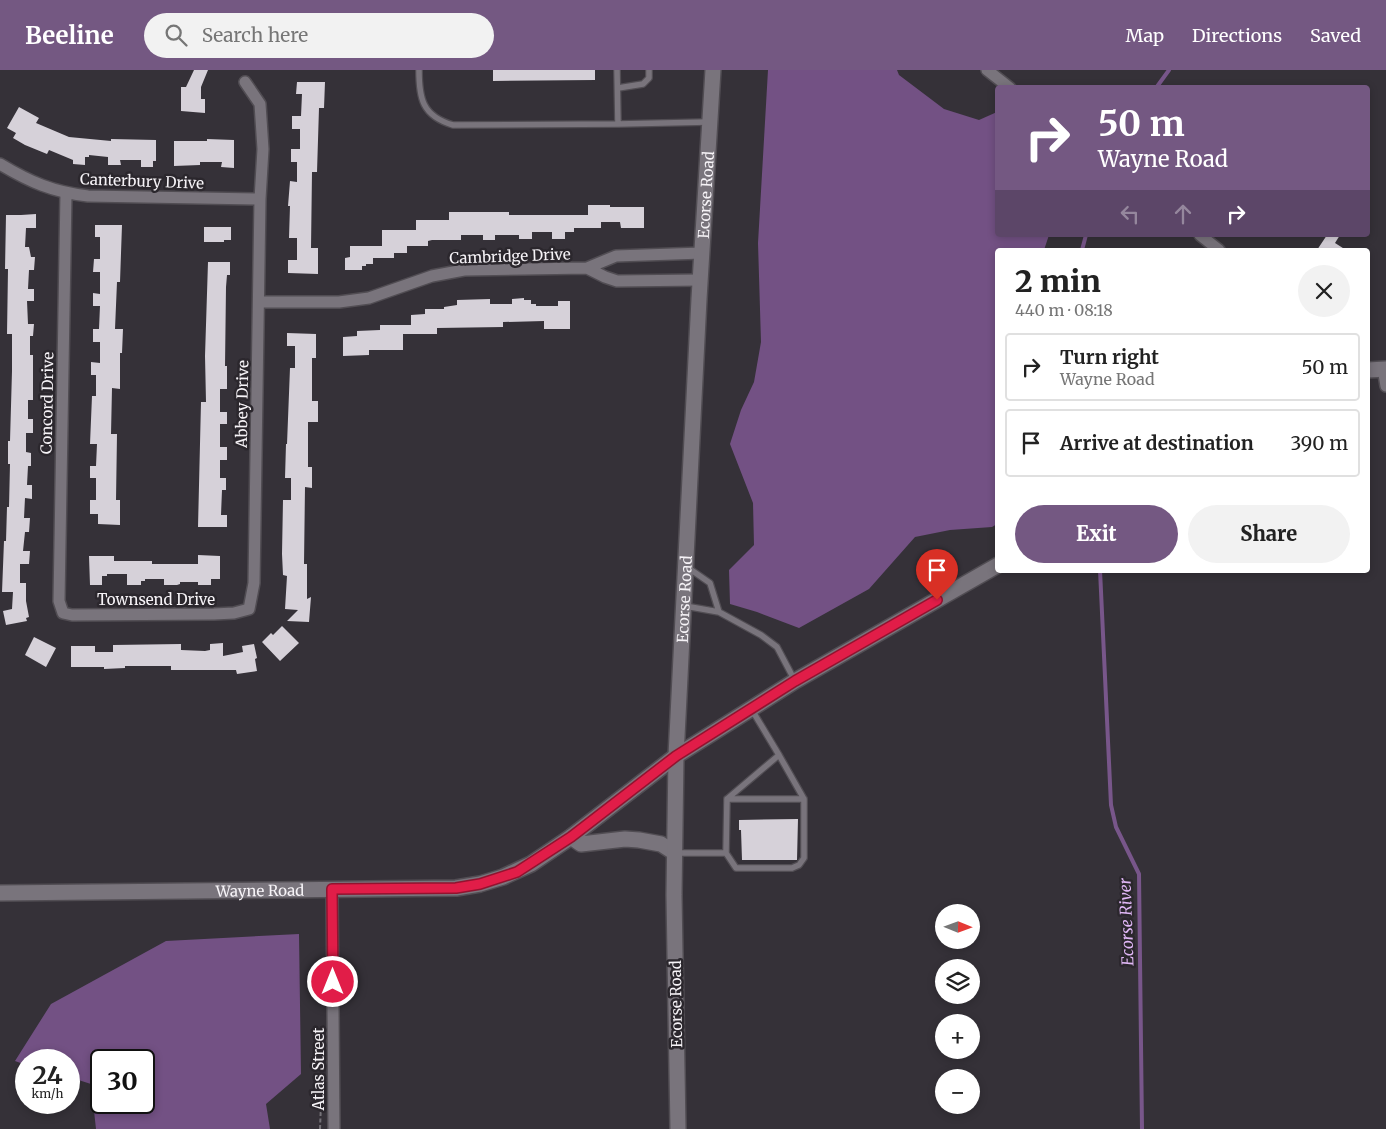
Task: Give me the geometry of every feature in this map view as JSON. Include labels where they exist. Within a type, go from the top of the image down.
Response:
[{"type":"main road","name":"Ecorse Road","points":[[678,1129],[674,895],[676,756],[700,280],[713,70]]},
{"type":"main road","name":"Wayne Road","points":[[0,893],[456,888],[480,884],[517,872],[571,837],[676,756],[751,708],[995,567]]},
{"type":"main road","points":[[571,837],[581,844],[624,839],[639,840],[661,844],[675,853]]},
{"type":"street","points":[[988,70],[1006,85]]},
{"type":"street","name":"Abbey Drive","points":[[245,82],[260,104],[264,149],[260,199],[254,583],[249,609]]},
{"type":"street","name":"Canterbury Drive","points":[[0,164],[36,183],[66,193],[88,196],[260,199]]},
{"type":"street","name":"Concord Drive","points":[[63,613],[59,601],[66,193]]},
{"type":"street","points":[[1203,237],[1216,248]]},
{"type":"street","name":"Cambridge Drive","points":[[259,302],[339,302],[369,298],[432,276],[464,270],[587,268],[616,256],[702,253]]},
{"type":"street","name":"Cambridge Drive","points":[[587,268],[605,278],[617,281],[700,280]]},
{"type":"street","points":[[1375,368],[1386,386]]},
{"type":"street","name":"Townsend Drive","points":[[63,613],[214,614],[234,613],[249,609]]},
{"type":"street","name":"Atlas Street","points":[[332,889],[334,1129]]},
{"type":"lane","points":[[419,70],[420,96],[425,106],[436,118],[446,123],[463,125],[710,122]]},
{"type":"lane","points":[[617,70],[618,124]]},
{"type":"lane","points":[[618,88],[644,84],[649,78],[649,70]]},
{"type":"lane","points":[[686,565],[710,583],[720,612]]},
{"type":"lane","points":[[683,605],[720,612],[761,635],[777,646],[795,681]]},
{"type":"lane","points":[[751,708],[779,754],[804,799],[804,858],[799,865],[792,868],[736,868],[726,853],[727,799],[779,754]]},
{"type":"lane","points":[[727,799],[804,799]]},
{"type":"lane","points":[[675,853],[726,853]]},
{"type":"path","points":[[320,1129],[321,1102]]},
{"type":"shaded area","points":[[768,70],[897,70],[899,75],[944,109],[979,120],[995,113],[995,237],[1048,237],[1045,248],[995,248],[995,525],[950,530],[915,537],[869,589],[799,628],[730,604],[729,570],[754,545],[753,503],[730,444],[741,410],[754,382],[761,342],[758,243]]},
{"type":"shaded area","points":[[299,934],[301,1074],[266,1104],[270,1129],[96,1129],[94,1114],[155,1114],[155,1049],[90,1049],[90,1084],[80,1080],[80,1049],[23,1049],[51,1004],[166,941]]},
{"type":"building","points":[[194,70],[208,70],[201,87],[201,99],[205,99],[205,113],[181,111],[181,87],[186,87]]},
{"type":"building","points":[[493,70],[595,70],[595,80],[493,81]]},
{"type":"building","points":[[297,82],[325,82],[324,108],[319,108],[317,172],[312,172],[311,248],[318,248],[318,274],[288,273],[288,260],[297,260],[297,238],[289,238],[290,206],[288,206],[290,181],[297,182],[297,162],[291,162],[291,149],[300,149],[300,129],[292,129],[292,116],[301,116],[302,94],[296,94]]},
{"type":"building","points":[[19,107],[39,118],[36,123],[69,137],[111,141],[111,139],[156,140],[156,161],[153,161],[153,167],[141,167],[141,160],[120,160],[121,165],[108,165],[108,157],[89,155],[89,157],[85,157],[85,165],[73,164],[73,160],[49,150],[47,154],[13,138],[16,133],[7,128]]},
{"type":"building","points":[[207,139],[234,140],[234,168],[221,167],[222,162],[200,162],[200,165],[174,166],[174,141],[207,141]]},
{"type":"building","points":[[588,205],[644,207],[644,228],[621,228],[620,222],[601,222],[601,228],[574,228],[574,232],[565,232],[565,239],[552,239],[552,232],[532,232],[532,239],[519,239],[519,235],[495,235],[495,240],[483,240],[483,235],[461,235],[461,240],[432,240],[428,241],[428,246],[407,246],[407,253],[394,253],[394,258],[373,258],[373,264],[362,266],[362,270],[345,270],[345,258],[350,257],[350,246],[382,246],[382,230],[416,230],[416,220],[449,220],[449,212],[509,212],[509,215],[588,215]]},
{"type":"building","points":[[36,214],[36,228],[26,228],[25,247],[29,247],[31,257],[35,257],[34,270],[29,270],[28,289],[34,289],[34,301],[27,301],[28,324],[34,324],[33,336],[30,336],[30,355],[33,355],[33,400],[28,400],[28,419],[33,419],[33,433],[26,433],[26,452],[31,453],[31,466],[28,466],[27,485],[32,485],[32,499],[25,498],[24,518],[30,518],[29,532],[25,532],[23,551],[30,551],[29,564],[20,564],[20,583],[26,583],[26,601],[29,617],[26,618],[27,621],[6,625],[3,611],[12,609],[13,592],[2,592],[4,541],[6,541],[7,507],[9,507],[10,464],[8,464],[8,441],[10,441],[12,371],[12,334],[7,334],[8,269],[5,269],[6,215]]},
{"type":"building","points":[[95,225],[122,225],[120,282],[117,282],[115,329],[123,329],[122,353],[120,353],[120,389],[112,388],[111,434],[117,434],[116,500],[120,500],[120,525],[98,524],[98,514],[90,514],[90,500],[96,500],[96,478],[90,478],[90,466],[96,466],[97,444],[90,444],[92,396],[96,396],[96,375],[91,375],[91,362],[100,363],[100,342],[93,342],[93,329],[99,329],[100,306],[93,306],[93,293],[100,294],[100,272],[93,272],[94,259],[100,259],[100,237],[95,237]]},
{"type":"building","points":[[204,227],[231,227],[231,240],[204,242]]},
{"type":"building","points":[[1326,237],[1339,237],[1335,243],[1343,248],[1318,248]]},
{"type":"building","points":[[208,262],[230,262],[230,275],[227,275],[226,287],[225,366],[227,366],[227,389],[220,389],[220,412],[227,412],[227,424],[220,424],[220,447],[227,447],[227,460],[220,460],[220,478],[226,478],[226,490],[222,490],[221,515],[227,515],[227,527],[198,527],[201,402],[206,402],[205,356]]},
{"type":"building","points":[[524,298],[524,300],[531,300],[531,304],[536,304],[536,306],[558,306],[558,301],[570,301],[570,329],[544,329],[544,321],[503,322],[503,327],[437,328],[437,334],[403,334],[403,350],[369,350],[369,355],[343,356],[343,337],[357,336],[357,331],[380,330],[380,325],[411,325],[411,315],[425,314],[425,309],[444,309],[444,307],[457,305],[457,300],[490,299],[490,304],[512,304],[512,299]]},
{"type":"building","points":[[287,333],[316,334],[316,358],[312,358],[312,401],[318,401],[318,422],[308,422],[308,467],[312,467],[312,488],[305,487],[304,564],[307,564],[307,599],[311,597],[309,622],[287,621],[298,610],[285,609],[287,576],[283,575],[283,500],[291,500],[291,478],[285,478],[286,444],[290,368],[295,368],[295,346],[287,346]]},
{"type":"building","points":[[198,555],[220,556],[220,579],[211,579],[211,585],[198,585],[198,582],[180,582],[177,585],[164,585],[164,579],[145,579],[145,581],[141,581],[141,585],[127,585],[127,574],[107,574],[107,576],[102,576],[102,585],[90,585],[89,556],[114,556],[114,561],[152,561],[152,564],[198,564]]},
{"type":"building","points":[[282,626],[299,643],[280,661],[262,642]]},
{"type":"building","points":[[34,637],[56,648],[46,667],[25,655]]},
{"type":"building","points":[[223,643],[223,656],[243,652],[242,646],[254,644],[257,671],[237,674],[236,670],[171,670],[171,666],[125,666],[125,668],[104,669],[104,667],[71,667],[71,646],[95,646],[95,652],[113,652],[113,645],[181,644],[181,650],[205,651],[210,650],[210,644]]},
{"type":"building","points":[[798,819],[797,860],[742,860],[739,820]]},
{"type":"waterway","name":"Ecorse River","points":[[1158,85],[1169,70]]},
{"type":"waterway","name":"Ecorse River","points":[[1083,248],[1085,237]]},
{"type":"waterway","name":"Ecorse River","points":[[1100,573],[1111,805],[1116,827],[1139,874],[1142,1129]]},
{"type":"route","points":[[333,982],[332,889],[456,888],[480,884],[517,872],[571,837],[676,756],[795,681],[937,600]]}]
